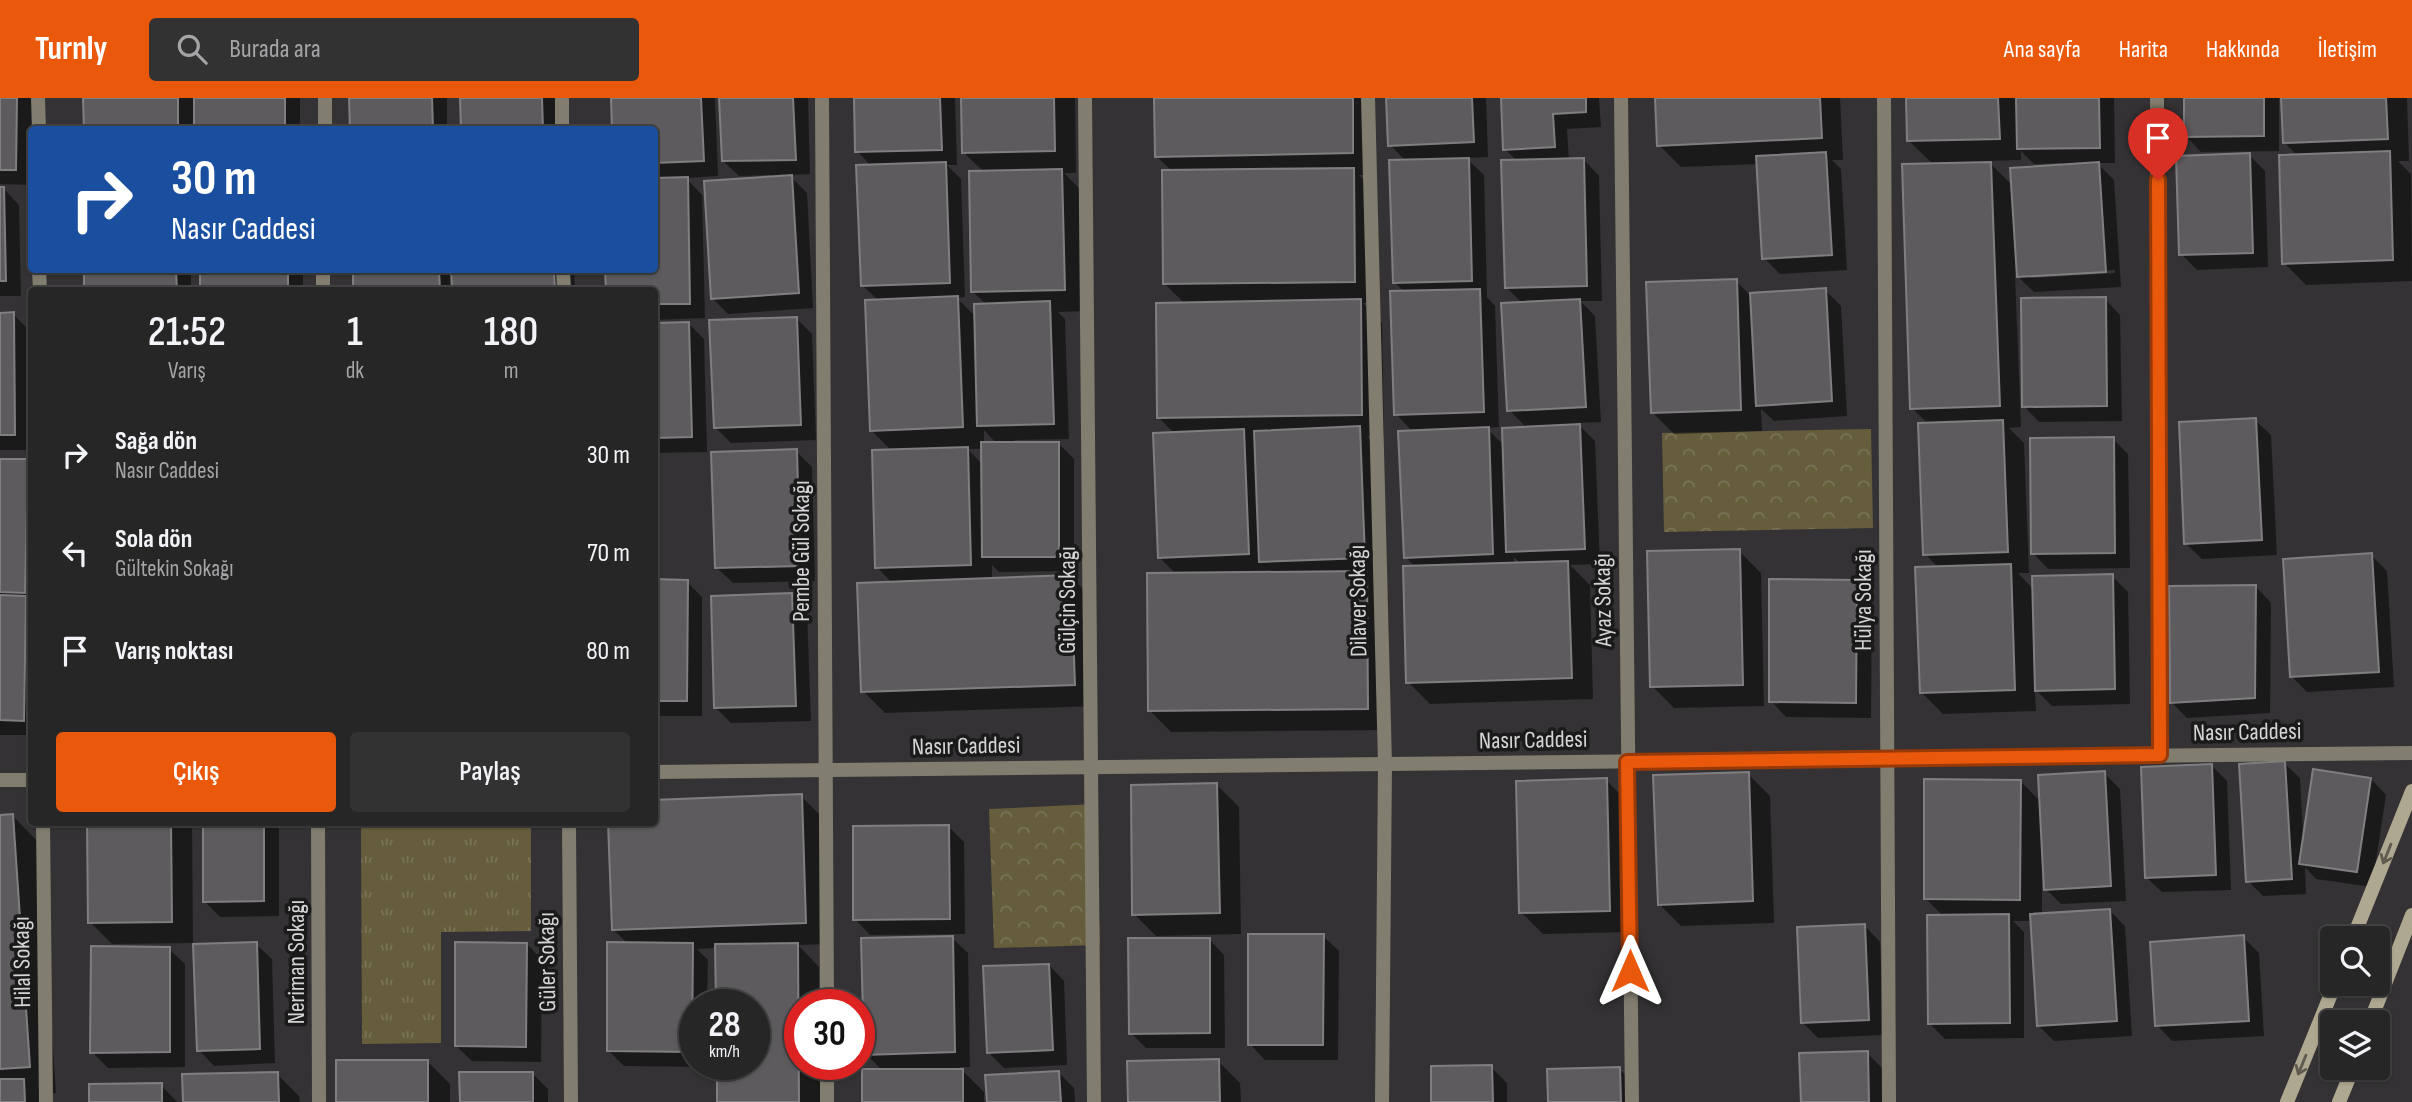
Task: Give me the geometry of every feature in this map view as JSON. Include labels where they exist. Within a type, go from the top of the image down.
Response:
[{"type":"street","points":[[38,98],[39,126]]},
{"type":"street","points":[[325,98],[325,126]]},
{"type":"street","points":[[562,98],[562,126]]},
{"type":"street","name":"Pembe Gül Sokağı","points":[[822,98],[827,989]]},
{"type":"street","name":"Gülçin Sokağı","points":[[1086,98],[1094,1102]]},
{"type":"street","name":"Dilaver Sokağı","points":[[1368,98],[1385,764],[1382,1102]]},
{"type":"street","name":"Ayaz Sokağı","points":[[1621,98],[1632,1102]]},
{"type":"street","name":"Hülya Sokağı","points":[[1884,98],[1889,1102]]},
{"type":"street","points":[[2157,98],[2160,755]]},
{"type":"street","name":"Nasır Caddesi","points":[[658,772],[2412,753]]},
{"type":"street","points":[[0,780],[28,780]]},
{"type":"street","points":[[2358,926],[2412,791]]},
{"type":"street","name":"Hilal Sokağı","points":[[43,826],[46,1102]]},
{"type":"street","name":"Neriman Sokağı","points":[[318,826],[319,1102]]},
{"type":"street","name":"Güler Sokağı","points":[[569,826],[571,1102]]},
{"type":"street","points":[[2375,1010],[2412,915]]},
{"type":"street","points":[[2287,1102],[2330,996]]},
{"type":"street","points":[[827,1080],[827,1102]]},
{"type":"street","points":[[2339,1102],[2348,1080]]},
{"type":"green space","points":[[1871,429],[1873,528],[1664,532],[1662,433]]},
{"type":"green space","points":[[1095,804],[1100,945],[994,948],[989,809]]},
{"type":"green space","points":[[361,826],[531,826],[531,931],[441,932],[441,1043],[362,1044]]},
{"type":"building","points":[[0,98],[17,98],[16,170],[0,170]]},
{"type":"building","points":[[83,98],[178,98],[178,126],[84,126]]},
{"type":"building","points":[[194,98],[285,98],[285,126],[194,126]]},
{"type":"building","points":[[349,98],[432,98],[433,126],[350,126]]},
{"type":"building","points":[[460,98],[542,98],[543,126],[461,126]]},
{"type":"building","points":[[611,98],[701,98],[704,161],[658,163],[658,126],[612,126]]},
{"type":"building","points":[[719,98],[793,98],[796,160],[722,161]]},
{"type":"building","points":[[854,98],[940,98],[942,150],[855,152]]},
{"type":"building","points":[[961,98],[1054,98],[1055,151],[962,153]]},
{"type":"building","points":[[1154,98],[1353,98],[1353,153],[1155,157]]},
{"type":"building","points":[[1386,98],[1472,98],[1474,142],[1388,146]]},
{"type":"building","points":[[1501,98],[1586,98],[1586,112],[1553,114],[1555,147],[1503,150]]},
{"type":"building","points":[[1655,98],[1820,98],[1822,138],[1657,146]]},
{"type":"building","points":[[1906,98],[1998,98],[2000,139],[1907,141]]},
{"type":"building","points":[[2016,98],[2099,98],[2100,148],[2017,149]]},
{"type":"building","points":[[2184,98],[2264,98],[2264,136],[2184,137]]},
{"type":"building","points":[[2281,98],[2386,98],[2388,139],[2283,143]]},
{"type":"building","points":[[2390,151],[2393,260],[2282,264],[2279,155]]},
{"type":"building","points":[[1826,152],[1832,255],[1762,259],[1756,156]]},
{"type":"building","points":[[2250,153],[2253,253],[2179,255],[2176,156]]},
{"type":"building","points":[[1469,158],[1472,281],[1393,283],[1389,160]]},
{"type":"building","points":[[1584,158],[1587,286],[1505,288],[1501,160]]},
{"type":"building","points":[[946,162],[950,283],[861,286],[856,165]]},
{"type":"building","points":[[1991,162],[2000,406],[1910,409],[1902,164]]},
{"type":"building","points":[[2099,162],[2106,272],[2017,277],[2010,168]]},
{"type":"building","points":[[1354,168],[1355,282],[1163,284],[1162,170]]},
{"type":"building","points":[[1062,169],[1065,290],[971,292],[969,171]]},
{"type":"building","points":[[792,175],[799,293],[711,299],[704,181]]},
{"type":"building","points":[[688,177],[690,304],[658,304],[658,287],[606,287],[605,273],[658,273],[658,178]]},
{"type":"building","points":[[0,187],[4,187],[6,281],[0,281]]},
{"type":"building","points":[[84,273],[176,273],[177,287],[84,287]]},
{"type":"building","points":[[200,273],[288,273],[288,287],[200,287]]},
{"type":"building","points":[[353,273],[439,273],[440,287],[353,287]]},
{"type":"building","points":[[451,273],[554,273],[555,287],[452,287]]},
{"type":"building","points":[[1737,279],[1741,410],[1651,413],[1646,282]]},
{"type":"building","points":[[1826,288],[1832,401],[1756,406],[1750,293]]},
{"type":"building","points":[[1480,289],[1484,412],[1394,415],[1390,291]]},
{"type":"building","points":[[958,296],[963,427],[870,431],[865,300]]},
{"type":"building","points":[[2106,297],[2107,406],[2022,407],[2021,298]]},
{"type":"building","points":[[1361,299],[1362,415],[1157,418],[1156,303]]},
{"type":"building","points":[[1580,299],[1586,407],[1507,411],[1501,303]]},
{"type":"building","points":[[1050,301],[1054,424],[977,426],[974,304]]},
{"type":"building","points":[[14,312],[15,435],[0,435],[0,313]]},
{"type":"building","points":[[797,317],[801,425],[714,428],[709,320]]},
{"type":"building","points":[[689,322],[692,437],[658,438],[658,323]]},
{"type":"building","points":[[2256,418],[2262,540],[2184,544],[2179,422]]},
{"type":"building","points":[[2003,420],[2008,552],[1923,555],[1918,423]]},
{"type":"building","points":[[1580,424],[1585,549],[1506,552],[1502,428]]},
{"type":"building","points":[[1360,426],[1365,558],[1259,562],[1254,431]]},
{"type":"building","points":[[1489,427],[1493,554],[1404,558],[1398,431]]},
{"type":"building","points":[[1244,429],[1249,554],[1158,558],[1153,433]]},
{"type":"building","points":[[2114,437],[2115,553],[2031,554],[2030,438]]},
{"type":"building","points":[[981,442],[1059,442],[1059,557],[982,557]]},
{"type":"building","points":[[968,447],[971,565],[875,568],[872,450]]},
{"type":"building","points":[[797,449],[800,566],[715,568],[711,452]]},
{"type":"building","points":[[0,459],[28,459],[25,593],[0,592]]},
{"type":"building","points":[[1740,549],[1743,685],[1650,687],[1647,551]]},
{"type":"building","points":[[2372,553],[2379,672],[2290,677],[2283,559]]},
{"type":"building","points":[[1568,561],[1572,678],[1406,683],[1403,566]]},
{"type":"building","points":[[2011,564],[2015,690],[1920,693],[1915,567]]},
{"type":"building","points":[[1367,571],[1368,709],[1148,711],[1147,573]]},
{"type":"building","points":[[2113,574],[2115,689],[2035,691],[2032,576]]},
{"type":"building","points":[[1071,575],[1075,685],[861,692],[857,583]]},
{"type":"building","points":[[658,579],[688,580],[687,701],[658,701]]},
{"type":"building","points":[[1769,579],[1857,580],[1856,703],[1769,702]]},
{"type":"building","points":[[2256,585],[2255,698],[2170,703],[2169,586]]},
{"type":"building","points":[[792,593],[796,706],[714,708],[711,596]]},
{"type":"building","points":[[0,595],[26,596],[24,721],[0,720]]},
{"type":"building","points":[[2285,761],[2292,879],[2246,882],[2239,764]]},
{"type":"building","points":[[2212,764],[2216,875],[2145,878],[2141,767]]},
{"type":"building","points":[[2313,769],[2371,778],[2357,872],[2299,864]]},
{"type":"building","points":[[2105,771],[2111,886],[2044,890],[2038,775]]},
{"type":"building","points":[[1749,772],[1753,901],[1658,905],[1653,775]]},
{"type":"building","points":[[1607,778],[1610,911],[1519,913],[1516,781]]},
{"type":"building","points":[[1924,779],[2021,780],[2020,900],[1924,899]]},
{"type":"building","points":[[1217,783],[1220,913],[1132,915],[1131,785]]},
{"type":"building","points":[[802,794],[806,923],[612,930],[608,826],[658,826],[658,800]]},
{"type":"building","points":[[13,814],[30,1067],[0,1069],[0,815]]},
{"type":"building","points":[[949,825],[950,919],[853,920],[853,826]]},
{"type":"building","points":[[87,826],[171,826],[172,922],[88,923]]},
{"type":"building","points":[[203,826],[264,826],[264,901],[203,902]]},
{"type":"building","points":[[2110,909],[2117,1021],[2037,1026],[2030,914]]},
{"type":"building","points":[[2009,914],[2010,1023],[1928,1024],[1927,915]]},
{"type":"building","points":[[1865,924],[1869,1020],[1801,1023],[1797,927]]},
{"type":"building","points":[[1248,934],[1324,934],[1323,1045],[1248,1045]]},
{"type":"building","points":[[2244,935],[2249,1021],[2155,1026],[2150,942]]},
{"type":"building","points":[[953,936],[955,1052],[875,1055],[875,989],[862,989],[861,938]]},
{"type":"building","points":[[1128,938],[1210,938],[1210,1033],[1129,1034]]},
{"type":"building","points":[[257,942],[260,1049],[197,1051],[193,944]]},
{"type":"building","points":[[455,942],[527,943],[526,1047],[455,1046]]},
{"type":"building","points":[[607,942],[693,943],[693,989],[679,989],[679,1052],[607,1051]]},
{"type":"building","points":[[798,943],[798,989],[784,989],[784,1080],[799,1080],[799,1102],[717,1102],[717,1080],[770,1080],[770,989],[716,989],[715,944]]},
{"type":"building","points":[[91,946],[170,947],[170,1052],[90,1053]]},
{"type":"building","points":[[1049,964],[1053,1050],[987,1053],[983,966]]},
{"type":"building","points":[[1868,1051],[1869,1102],[1801,1102],[1799,1053]]},
{"type":"building","points":[[1219,1059],[1220,1102],[1128,1102],[1127,1061]]},
{"type":"building","points":[[336,1060],[428,1060],[428,1102],[336,1102]]},
{"type":"building","points":[[1492,1065],[1493,1102],[1431,1102],[1431,1066]]},
{"type":"building","points":[[1620,1067],[1621,1102],[1548,1102],[1547,1069]]},
{"type":"building","points":[[875,1069],[963,1069],[963,1102],[862,1102],[862,1080],[875,1080]]},
{"type":"building","points":[[1059,1071],[1061,1102],[987,1102],[985,1075]]},
{"type":"building","points":[[278,1072],[279,1102],[183,1102],[182,1074]]},
{"type":"building","points":[[459,1072],[533,1072],[533,1102],[460,1102]]},
{"type":"building","points":[[0,1079],[24,1079],[25,1102],[0,1102]]},
{"type":"building","points":[[162,1083],[162,1102],[89,1102],[89,1084]]},
{"type":"route","points":[[1630,971],[1627,762],[2160,755],[2158,180]]}]
